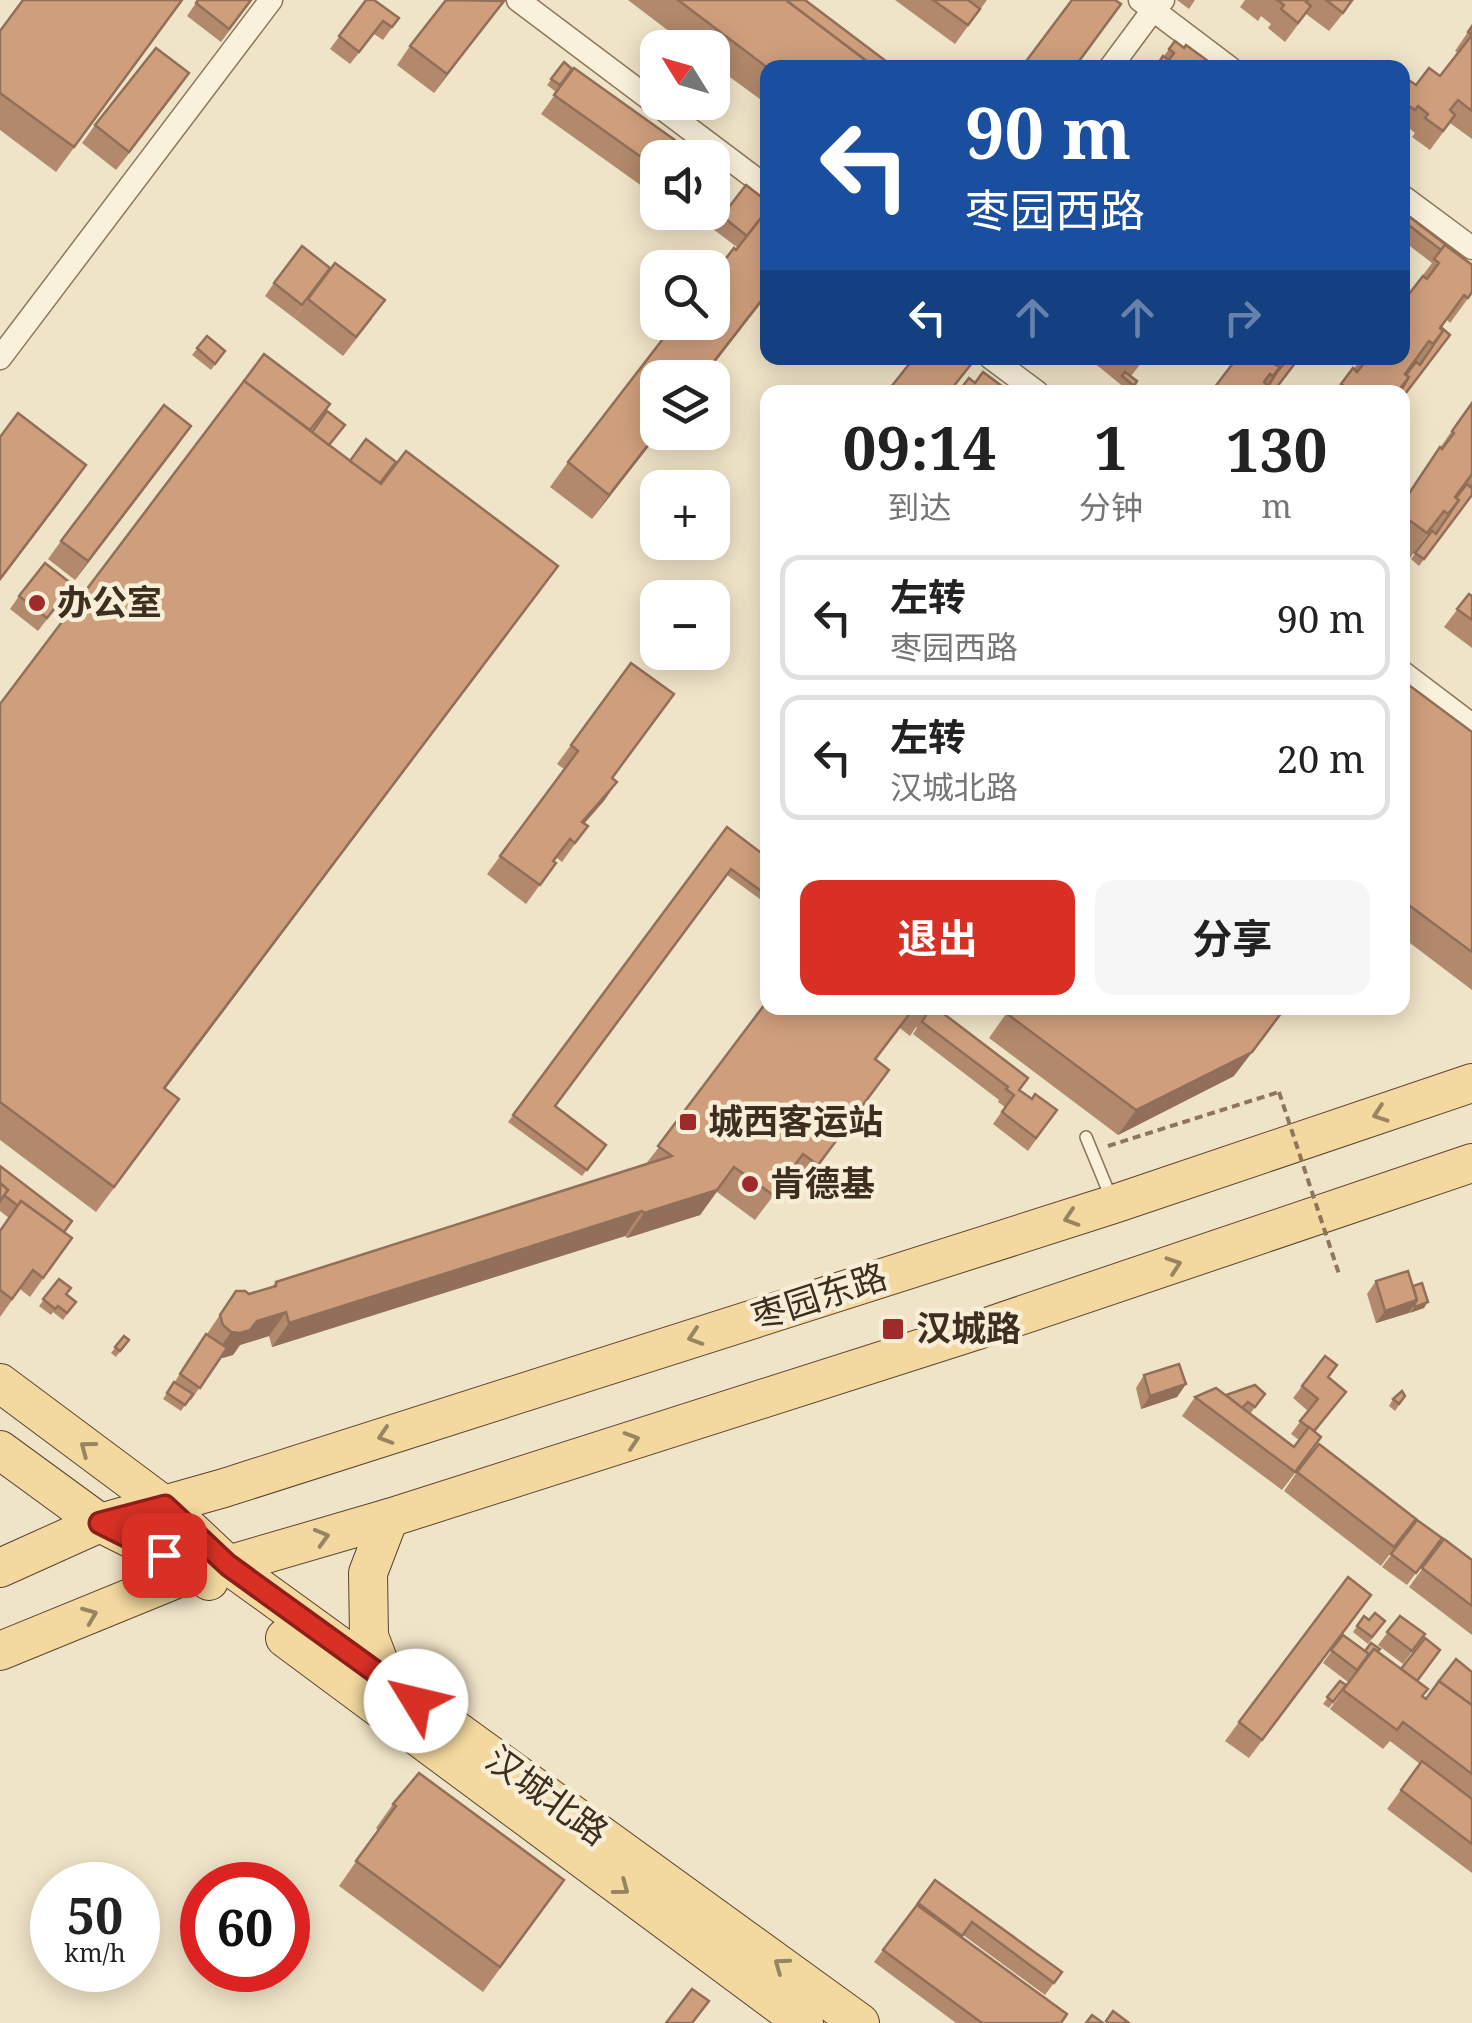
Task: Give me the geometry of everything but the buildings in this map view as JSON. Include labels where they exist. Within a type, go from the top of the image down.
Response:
[{"type":"main road","name":"枣园东路","points":[[0,1568],[100,1523],[165,1506],[1114,1204],[1472,1083]]},
{"type":"main road","points":[[0,1652],[212,1568],[389,1518],[978,1330],[1472,1163]]},
{"type":"main road","name":"汉城北路","points":[[0,1383],[165,1506],[212,1568],[804,2023]]},
{"type":"main road","name":"汉城北路","points":[[0,1450],[100,1523],[212,1568],[385,1678],[860,2023]]},
{"type":"main road","points":[[385,1678],[370,1636],[368,1573],[389,1518]]},
{"type":"street","points":[[0,358],[272,0]]},
{"type":"street","points":[[518,0],[760,182]]},
{"type":"street","points":[[1115,60],[1152,3],[1220,60]]},
{"type":"street","points":[[1410,202],[1472,248]]},
{"type":"street","points":[[1000,365],[1027,385]]},
{"type":"street","points":[[1410,678],[1472,725]]},
{"type":"lane","points":[[1086,1137],[1114,1204]]},
{"type":"path","points":[[1092,1152],[1280,1092],[1340,1277]]},
{"type":"place","name":"办公室","points":[[37,603]]},
{"type":"place","name":"城西客运站","points":[[688,1122]]},
{"type":"place","name":"肯德基","points":[[750,1184]]},
{"type":"place","name":"汉城路","points":[[893,1329]]},
{"type":"route","points":[[164,1555],[100,1523],[165,1506],[228,1565],[416,1701]]}]
